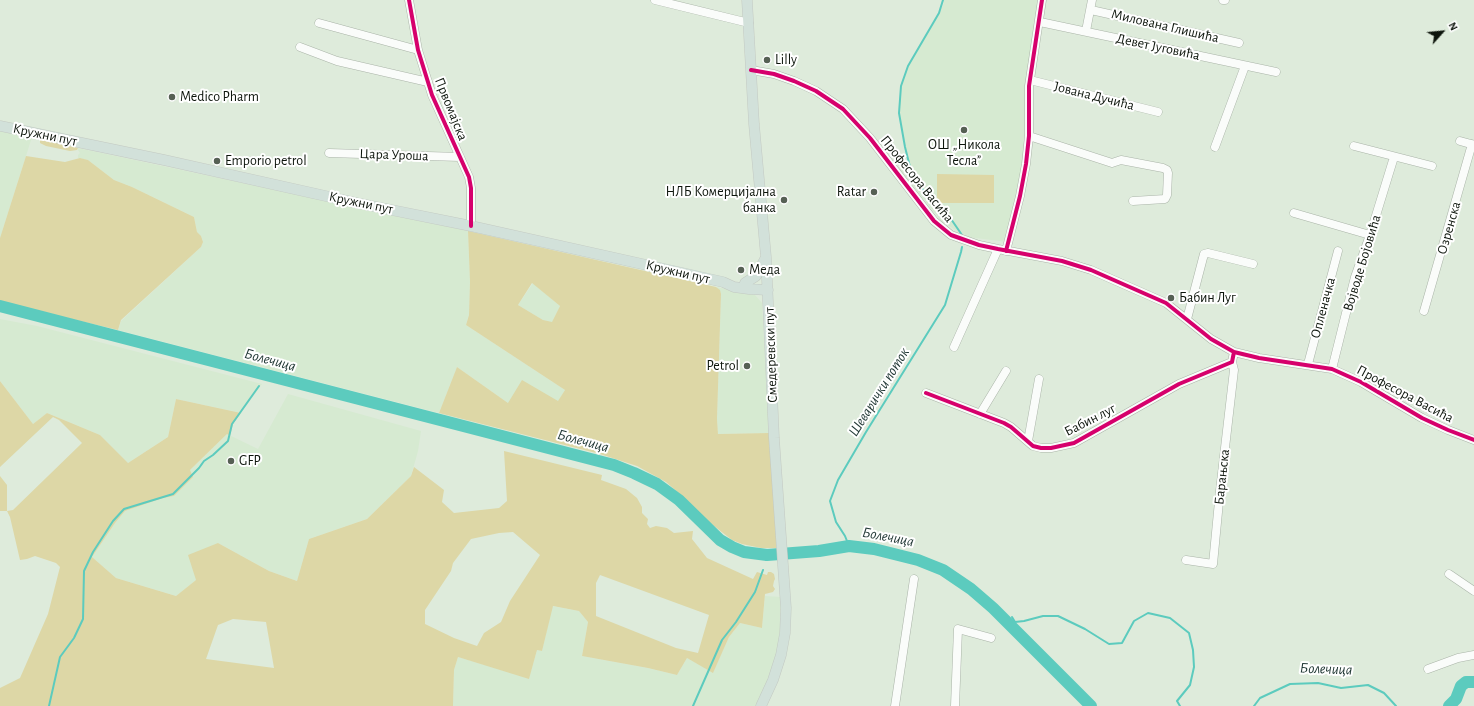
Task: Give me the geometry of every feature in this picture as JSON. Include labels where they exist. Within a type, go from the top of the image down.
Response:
[{"type":"main road","name":"Смедеревски пут","points":[[747,0],[768,287],[774,431],[786,608],[783,645],[773,680],[762,706]]},
{"type":"main road","name":"Кружни пут","points":[[0,126],[471,226],[723,282],[734,287],[768,287]]},
{"type":"main road","points":[[766,257],[756,276],[747,286],[761,296],[769,307]]},
{"type":"street","name":"Првомајска","points":[[409,0],[418,50],[428,82],[439,113],[469,177],[471,188],[471,226]]},
{"type":"street","points":[[655,0],[749,23]]},
{"type":"street","points":[[954,347],[1002,250],[1020,196],[1029,136],[1029,86],[1040,22],[1042,0]]},
{"type":"street","points":[[1086,31],[1092,0]]},
{"type":"street","name":"Милована Глишића","points":[[1090,10],[1239,43]]},
{"type":"street","name":"Девет Југовића","points":[[1040,22],[1276,72]]},
{"type":"street","points":[[319,23],[418,50]]},
{"type":"street","points":[[300,47],[337,61],[428,82]]},
{"type":"street","points":[[1215,147],[1245,66]]},
{"type":"street","name":"Професора Васића","points":[[751,70],[774,74],[794,81],[816,91],[843,109],[865,133],[927,213],[939,226],[956,237],[1002,250],[1062,261],[1086,268],[1166,303],[1211,339],[1234,352],[1267,359],[1308,364],[1332,369],[1361,382],[1422,418],[1474,440]]},
{"type":"street","name":"Јована Дучића","points":[[1030,80],[1158,112]]},
{"type":"street","points":[[1029,136],[1112,163],[1121,160],[1167,170],[1167,195],[1165,199],[1133,201]]},
{"type":"street","name":"Озренска","points":[[1424,311],[1473,144],[1460,141]]},
{"type":"street","points":[[1354,146],[1432,166]]},
{"type":"street","name":"Цара Уроша","points":[[329,153],[460,157]]},
{"type":"street","name":"Војводе Бојовића","points":[[1332,369],[1355,277],[1370,235],[1394,157]]},
{"type":"street","points":[[1294,213],[1370,235]]},
{"type":"street","name":"Опленачка","points":[[1308,364],[1338,251]]},
{"type":"street","points":[[1187,320],[1204,254],[1208,253],[1253,264]]},
{"type":"street","points":[[1232,362],[1234,352]]},
{"type":"street","name":"Бабин луг","points":[[926,393],[1011,427],[1033,446],[1051,448],[1074,443],[1172,388],[1232,362]]},
{"type":"street","name":"Барањска","points":[[1186,560],[1213,564],[1234,370],[1232,362]]},
{"type":"street","points":[[980,414],[1006,371]]},
{"type":"street","points":[[1028,442],[1039,379]]},
{"type":"street","points":[[1449,574],[1474,591]]},
{"type":"street","points":[[896,706],[914,579]]},
{"type":"street","points":[[955,706],[958,629],[991,638]]},
{"type":"street","points":[[1428,669],[1458,658],[1474,655]]},
{"type":"shaded area","name":"ОШ „Никола Тесла”","points":[[943,0],[1042,0],[1029,86],[1020,196],[1007,242],[968,237],[942,222],[898,167],[909,167],[899,113],[901,86],[908,66],[939,13],[944,3]]},
{"type":"shaded area","points":[[0,131],[32,137],[0,238]]},
{"type":"shaded area","points":[[40,139],[78,148],[77,150],[70,151],[46,146],[40,143]]},
{"type":"shaded area","points":[[78,148],[468,231],[470,282],[469,315],[466,325],[565,390],[558,402],[508,403],[457,367],[439,413],[118,330],[121,321],[201,247],[203,242],[201,236],[197,232],[194,217],[132,187],[114,180],[88,160],[78,158],[80,153]]},
{"type":"shaded area","points":[[26,156],[65,162],[80,158],[88,160],[114,180],[132,187],[194,217],[197,232],[201,236],[203,242],[201,247],[121,320],[118,330],[0,302],[0,238]]},
{"type":"shaded area","points":[[937,174],[994,175],[994,203],[937,203]]},
{"type":"shaded area","points":[[468,231],[716,287],[720,290],[717,419],[718,434],[769,433],[777,548],[761,548],[732,540],[709,522],[666,482],[637,466],[600,454],[439,413],[457,367],[508,403],[522,380],[558,401],[565,390],[466,325],[469,315],[470,282]],"holes":[[[532,283],[560,306],[552,322],[543,320],[518,305]]]},
{"type":"shaded area","points":[[533,283],[560,306],[552,323],[543,320],[518,305]]},
{"type":"shaded area","points":[[716,287],[755,295],[762,303],[769,433],[718,434],[717,419],[721,294]]},
{"type":"shaded area","points":[[0,319],[37,326],[262,384],[241,413],[176,399],[168,437],[128,463],[100,435],[47,413],[33,424],[0,381]]},
{"type":"shaded area","points":[[0,381],[33,424],[47,413],[100,435],[128,463],[168,437],[176,399],[241,413],[233,424],[230,436],[227,434],[190,470],[193,477],[174,496],[163,498],[125,511],[92,557],[116,578],[176,596],[196,580],[188,555],[218,543],[269,571],[297,581],[309,539],[367,519],[411,476],[414,467],[444,490],[442,502],[454,513],[499,508],[507,501],[504,451],[602,475],[601,480],[626,489],[637,498],[642,507],[642,513],[648,519],[647,524],[650,528],[656,526],[667,528],[674,533],[693,531],[692,539],[707,558],[753,579],[757,572],[767,575],[768,572],[771,572],[774,574],[775,579],[773,586],[775,589],[773,592],[765,594],[762,628],[740,623],[729,637],[713,673],[687,658],[677,675],[582,656],[588,622],[579,611],[553,606],[542,651],[537,650],[529,679],[458,657],[454,670],[453,706],[0,706],[0,688],[20,678],[48,614],[60,567],[56,563],[35,556],[20,560],[10,517],[7,511],[13,510],[82,443],[59,420],[53,417],[0,467]],"holes":[[[513,532],[540,555],[510,601],[501,622],[484,633],[477,646],[454,638],[425,624],[425,610],[451,571],[453,563],[471,539],[499,533]],[[600,575],[709,615],[698,653],[676,648],[596,616],[596,583]],[[233,619],[266,622],[274,668],[206,659],[218,625]]]},
{"type":"shaded area","points":[[288,394],[421,431],[418,451],[411,476],[367,519],[309,539],[297,581],[269,571],[218,543],[196,580],[176,596],[116,578],[92,557],[125,511],[163,498],[174,496],[190,470],[227,434],[258,449]]},
{"type":"shaded area","points":[[0,476],[7,485],[7,511],[0,511]]},
{"type":"shaded area","points":[[765,596],[781,597],[780,632],[779,645],[770,678],[757,706],[453,706],[454,670],[458,657],[529,678],[537,650],[542,651],[552,606],[579,611],[588,622],[582,656],[677,675],[687,658],[713,672],[729,637],[740,623],[762,628]]},
{"type":"waterway","name":"Шеварички поток","points":[[943,0],[939,13],[908,66],[901,86],[899,113],[912,175],[938,210],[951,219],[962,235]]},
{"type":"waterway","name":"Шеварички поток","points":[[849,546],[845,536],[836,522],[830,501],[838,480],[866,432],[945,305],[962,247]]},
{"type":"waterway","name":"Болечица","points":[[0,306],[614,465],[657,484],[679,500],[720,540],[744,552],[767,555],[819,551],[849,546],[874,549],[918,560],[943,570],[971,589],[993,608],[1091,706]]},
{"type":"waterway","points":[[49,706],[60,657],[74,638],[83,619],[84,571],[93,552],[113,521],[124,509],[173,494],[204,461],[228,441],[232,424],[259,386]]},
{"type":"waterway","name":"Болечица","points":[[766,560],[767,555]]},
{"type":"waterway","points":[[693,706],[722,640],[736,622],[755,592],[763,570]]},
{"type":"waterway","name":"Болечица","points":[[1012,617],[1015,622],[1043,616],[1058,616],[1085,629],[1109,644],[1122,643],[1134,621],[1148,613],[1170,618],[1189,633],[1193,650],[1194,667],[1190,685],[1177,701],[1180,706]]},
{"type":"waterway","name":"Болечица","points":[[1449,706],[1456,699],[1461,686],[1466,682],[1474,682]]},
{"type":"waterway","name":"Болечица","points":[[1254,706],[1260,698],[1290,684],[1318,683],[1341,688],[1368,685],[1384,693],[1396,706]]},
{"type":"cycle path","points":[[409,0],[418,50],[432,95],[469,177],[471,188],[471,226]]},
{"type":"cycle path","points":[[1006,251],[1020,196],[1026,164],[1029,136],[1029,86],[1042,0]]},
{"type":"cycle path","points":[[751,70],[774,74],[794,81],[816,91],[843,109],[870,138],[934,221],[951,235],[979,245],[1062,261],[1091,270],[1166,303],[1211,339],[1234,352],[1259,358],[1332,369],[1361,382],[1422,418],[1474,440]]},
{"type":"cycle path","points":[[926,393],[1004,423],[1011,427],[1033,446],[1051,448],[1074,443],[1179,384],[1232,362],[1234,352]]},
{"type":"place","name":"Lilly","points":[[767,60]]},
{"type":"place","name":"Medico Pharm","points":[[172,97]]},
{"type":"place","name":"ОШ „Никола Тесла”","points":[[964,130]]},
{"type":"place","name":"Emporio petrol","points":[[217,161]]},
{"type":"place","name":"Ratar","points":[[874,192]]},
{"type":"place","name":"НЛБ Комерцијална банка","points":[[784,200]]},
{"type":"place","name":"Меда","points":[[741,270]]},
{"type":"place","name":"Бабин Луг","points":[[1171,298]]},
{"type":"place","name":"Petrol","points":[[747,366]]},
{"type":"place","name":"GFP","points":[[231,461]]}]
